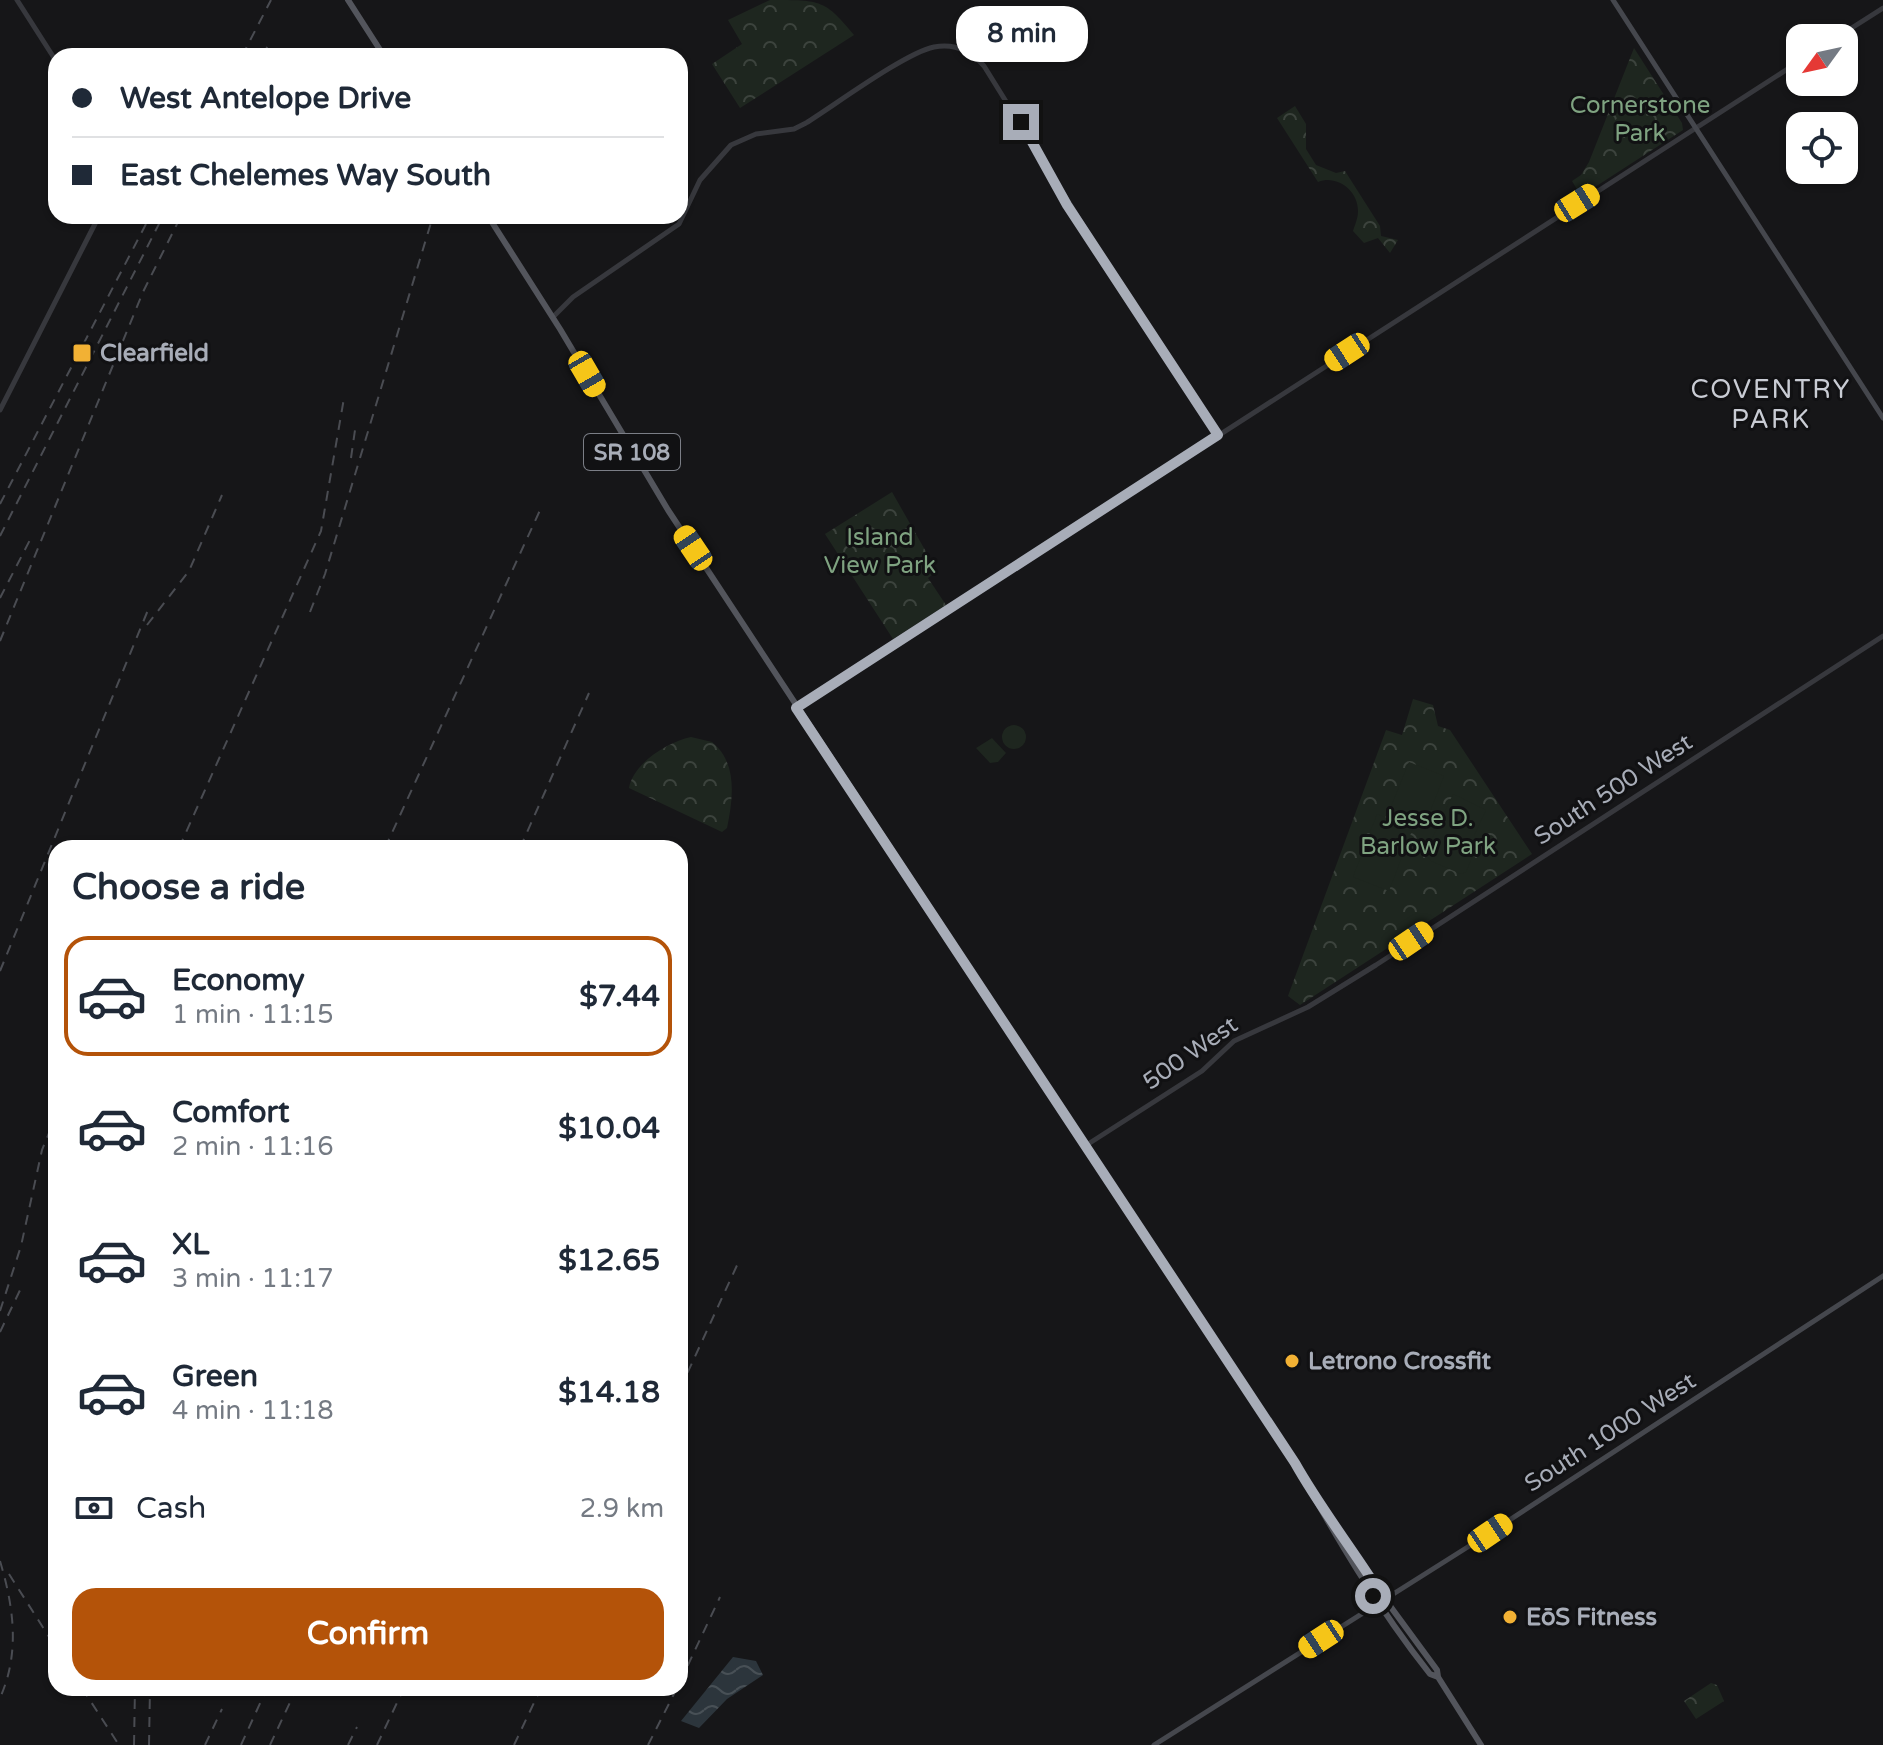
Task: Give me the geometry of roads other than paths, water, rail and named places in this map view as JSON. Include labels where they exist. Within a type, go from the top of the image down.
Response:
[{"type":"main road","points":[[348,0],[379,48]]},
{"type":"main road","points":[[1613,0],[1883,418]]},
{"type":"main road","name":"SR 108","points":[[493,224],[553,317],[644,472],[796,708],[1295,1463],[1336,1532],[1340,1547],[1430,1674],[1438,1677],[1481,1745]]},
{"type":"main road","name":"South 1000 West","points":[[1154,1745],[1883,1276]]},
{"type":"street","points":[[17,0],[48,48]]},
{"type":"street","points":[[1858,24],[1883,8]]},
{"type":"street","points":[[688,209],[700,180],[731,145],[756,134],[794,129],[920,52],[946,46],[972,54],[984,66],[1039,151],[1067,205],[1218,435]]},
{"type":"street","points":[[796,708],[1786,70]]},
{"type":"street","points":[[0,410],[95,224]]},
{"type":"street","points":[[553,317],[573,297],[679,224]]},
{"type":"street","name":"South 500 West","points":[[1322,999],[1883,636]]},
{"type":"street","name":"500 West","points":[[1085,1146],[1202,1071],[1234,1041],[1322,999]]},
{"type":"water","points":[[733,1657],[756,1661],[763,1675],[727,1699],[699,1728],[681,1721]]},
{"type":"railway","points":[[246,48],[271,0]]},
{"type":"railway","points":[[0,504],[146,224]]},
{"type":"railway","points":[[0,536],[159,224]]},
{"type":"railway","points":[[0,641],[143,292],[177,224]]},
{"type":"railway","points":[[310,612],[325,574],[431,224]]},
{"type":"railway","points":[[183,840],[321,531],[344,398]]},
{"type":"railway","points":[[351,458],[356,423]]},
{"type":"railway","points":[[147,625],[189,571],[222,495]]},
{"type":"railway","points":[[389,840],[541,508]]},
{"type":"railway","points":[[0,598],[32,536]]},
{"type":"railway","points":[[54,840],[148,610]]},
{"type":"railway","points":[[524,840],[589,693]]},
{"type":"railway","points":[[0,971],[48,854]]},
{"type":"railway","points":[[0,1311],[21,1246],[48,1135]]},
{"type":"railway","points":[[688,1372],[739,1261]]},
{"type":"railway","points":[[0,1332],[22,1286]]},
{"type":"railway","points":[[0,1561],[13,1630],[10,1664],[0,1698]]},
{"type":"railway","points":[[9,1574],[48,1635]]},
{"type":"railway","points":[[688,1665],[720,1597]]},
{"type":"railway","points":[[87,1696],[119,1745]]},
{"type":"railway","points":[[134,1745],[135,1696]]},
{"type":"railway","points":[[149,1745],[150,1696]]},
{"type":"railway","points":[[241,1745],[263,1696]]},
{"type":"railway","points":[[270,1745],[293,1696]]},
{"type":"railway","points":[[377,1745],[400,1696]]},
{"type":"railway","points":[[514,1745],[537,1696]]},
{"type":"railway","points":[[648,1745],[673,1696]]},
{"type":"railway","points":[[205,1745],[222,1709]]},
{"type":"railway","points":[[348,1745],[357,1727]]},
{"type":"place","name":"Clearfield","points":[[82,353]]},
{"type":"place","name":"Letrono Crossfit","points":[[1292,1361]]},
{"type":"place","name":"EōS Fitness","points":[[1510,1617]]},
{"type":"district","name":"COVENTRY PARK","points":[[1771,404]]},
{"type":"park label","name":"Cornerstone Park","points":[[1640,119]]},
{"type":"park label","name":"Island View Park","points":[[880,551]]},
{"type":"park label","name":"Jesse D. Barlow Park","points":[[1428,832]]}]
